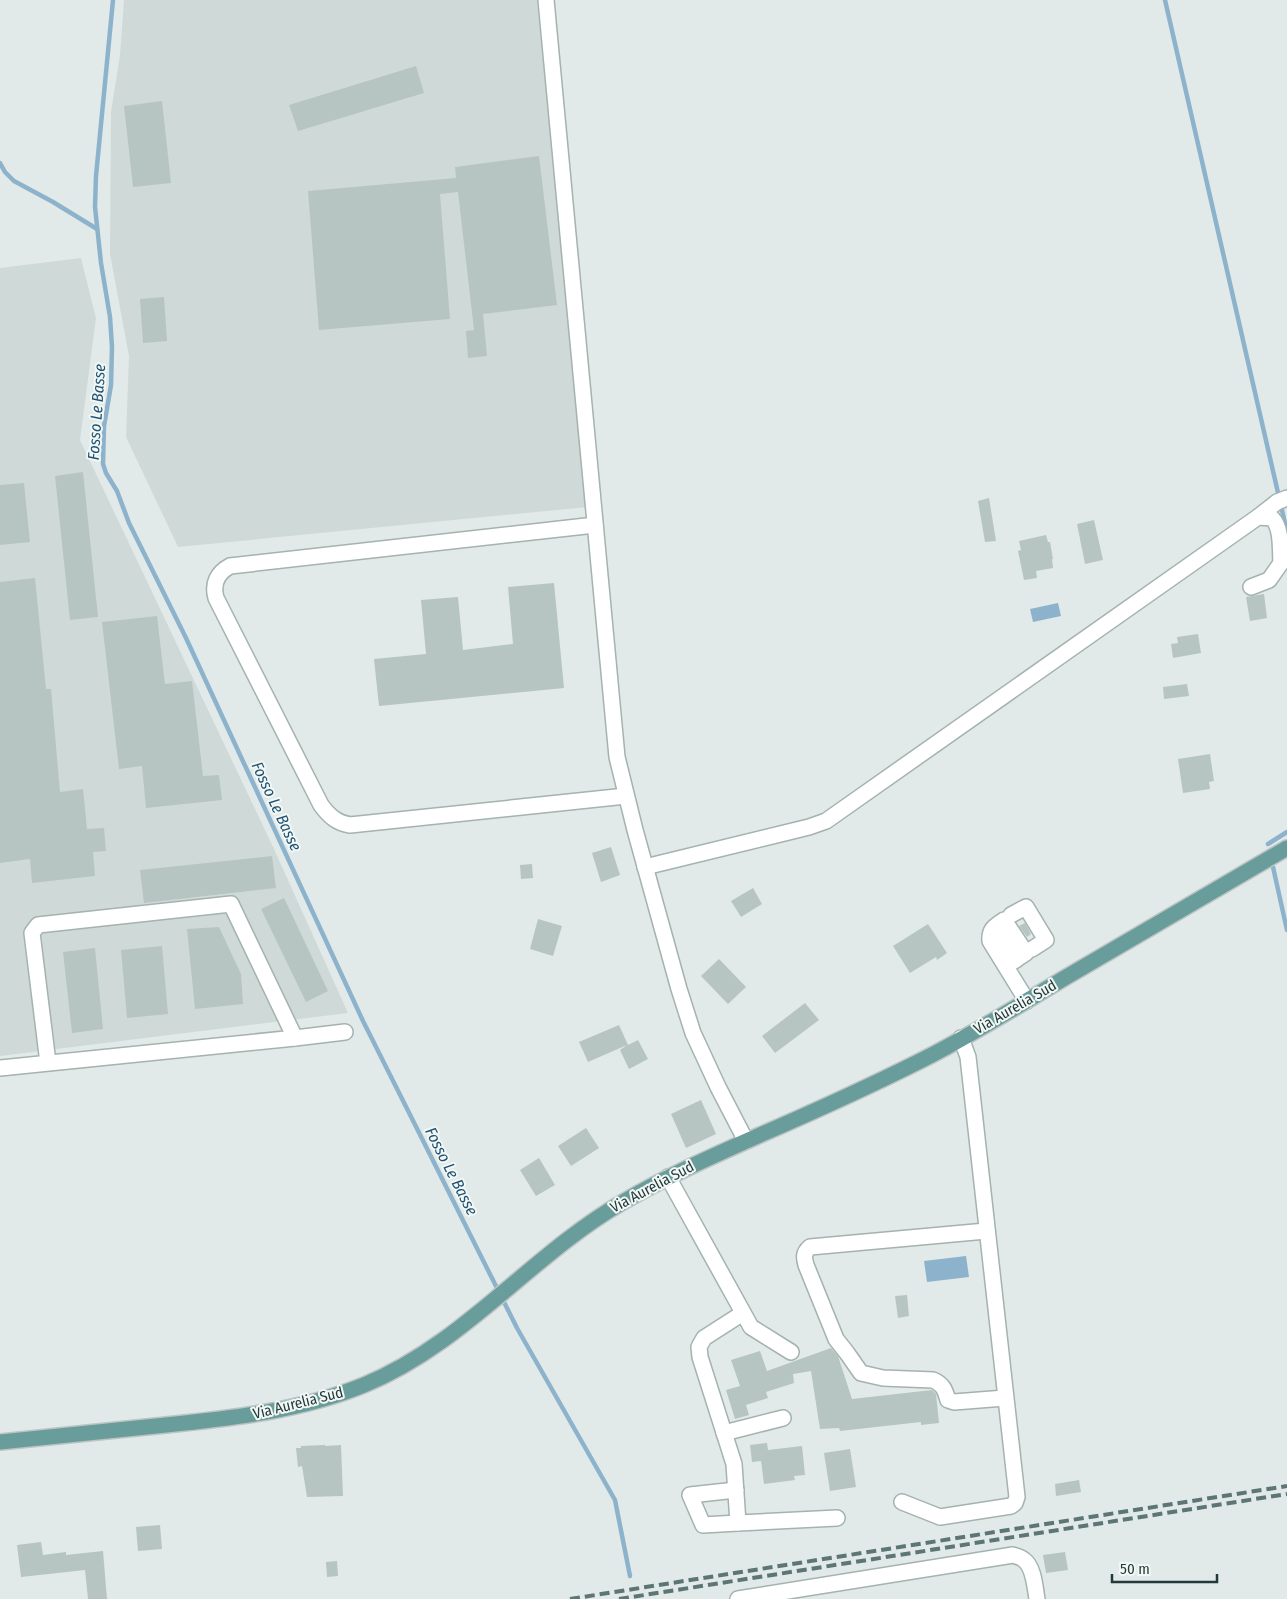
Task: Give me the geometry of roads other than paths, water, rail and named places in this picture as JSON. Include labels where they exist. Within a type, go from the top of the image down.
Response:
[{"type":"main road","name":"Via Aurelia Sud","points":[[0,1442],[230,1418],[275,1411],[320,1401],[366,1384],[401,1367],[437,1345],[472,1319],[593,1219],[668,1177],[920,1061],[1287,848]]},
{"type":"street","points":[[546,0],[617,757],[645,867],[693,1033],[718,1088],[746,1141]]},
{"type":"street","points":[[645,867],[809,827],[826,820],[1282,500]]},
{"type":"street","points":[[1251,587],[1269,580],[1281,563],[1276,522],[1272,518],[1258,517]]},
{"type":"street","points":[[595,525],[230,566],[224,569],[216,579],[214,592],[322,806],[336,820],[350,825],[626,796]]},
{"type":"street","points":[[48,1063],[32,933],[38,925],[232,904],[295,1038]]},
{"type":"street","points":[[1026,907],[1046,940],[1020,957],[990,941],[990,935],[992,928],[1026,907]]},
{"type":"street","points":[[1003,921],[1020,957],[1027,1000]]},
{"type":"street","points":[[0,1068],[345,1032]]},
{"type":"street","points":[[902,1502],[940,1517],[1011,1506],[1015,1503],[1016,1497],[968,1057],[961,1038]]},
{"type":"street","points":[[668,1177],[751,1327],[791,1352]]},
{"type":"street","points":[[986,1231],[810,1248],[806,1251],[804,1257],[836,1339],[861,1373],[883,1378],[933,1380],[940,1383],[945,1390],[948,1400],[954,1402],[1005,1398]]},
{"type":"street","points":[[738,1523],[734,1464],[700,1357],[700,1347],[704,1338],[743,1313]]},
{"type":"street","points":[[724,1433],[783,1418]]},
{"type":"street","points":[[736,1490],[690,1495],[703,1525],[837,1518]]},
{"type":"street","points":[[738,1599],[1013,1555],[1024,1559],[1028,1563],[1037,1599]]},
{"type":"water","points":[[1058,603],[1061,616],[1033,622],[1030,609]]},
{"type":"water","points":[[966,1256],[969,1277],[927,1282],[924,1261]]},
{"type":"waterway","name":"Fosso Le Basse","points":[[113,0],[96,176],[95,207],[101,263],[110,317],[112,347],[111,385],[104,426],[103,464],[117,491],[129,523],[186,638],[363,1021],[517,1328],[615,1500],[630,1576]]},
{"type":"waterway","points":[[1165,0],[1287,532]]},
{"type":"waterway","points":[[0,163],[5,172],[14,181],[97,229]]},
{"type":"waterway","points":[[1268,844],[1287,832]]},
{"type":"waterway","points":[[1273,867],[1287,930]]},
{"type":"railway","points":[[570,1599],[1287,1486]]},
{"type":"railway","points":[[619,1599],[1287,1494]]}]
